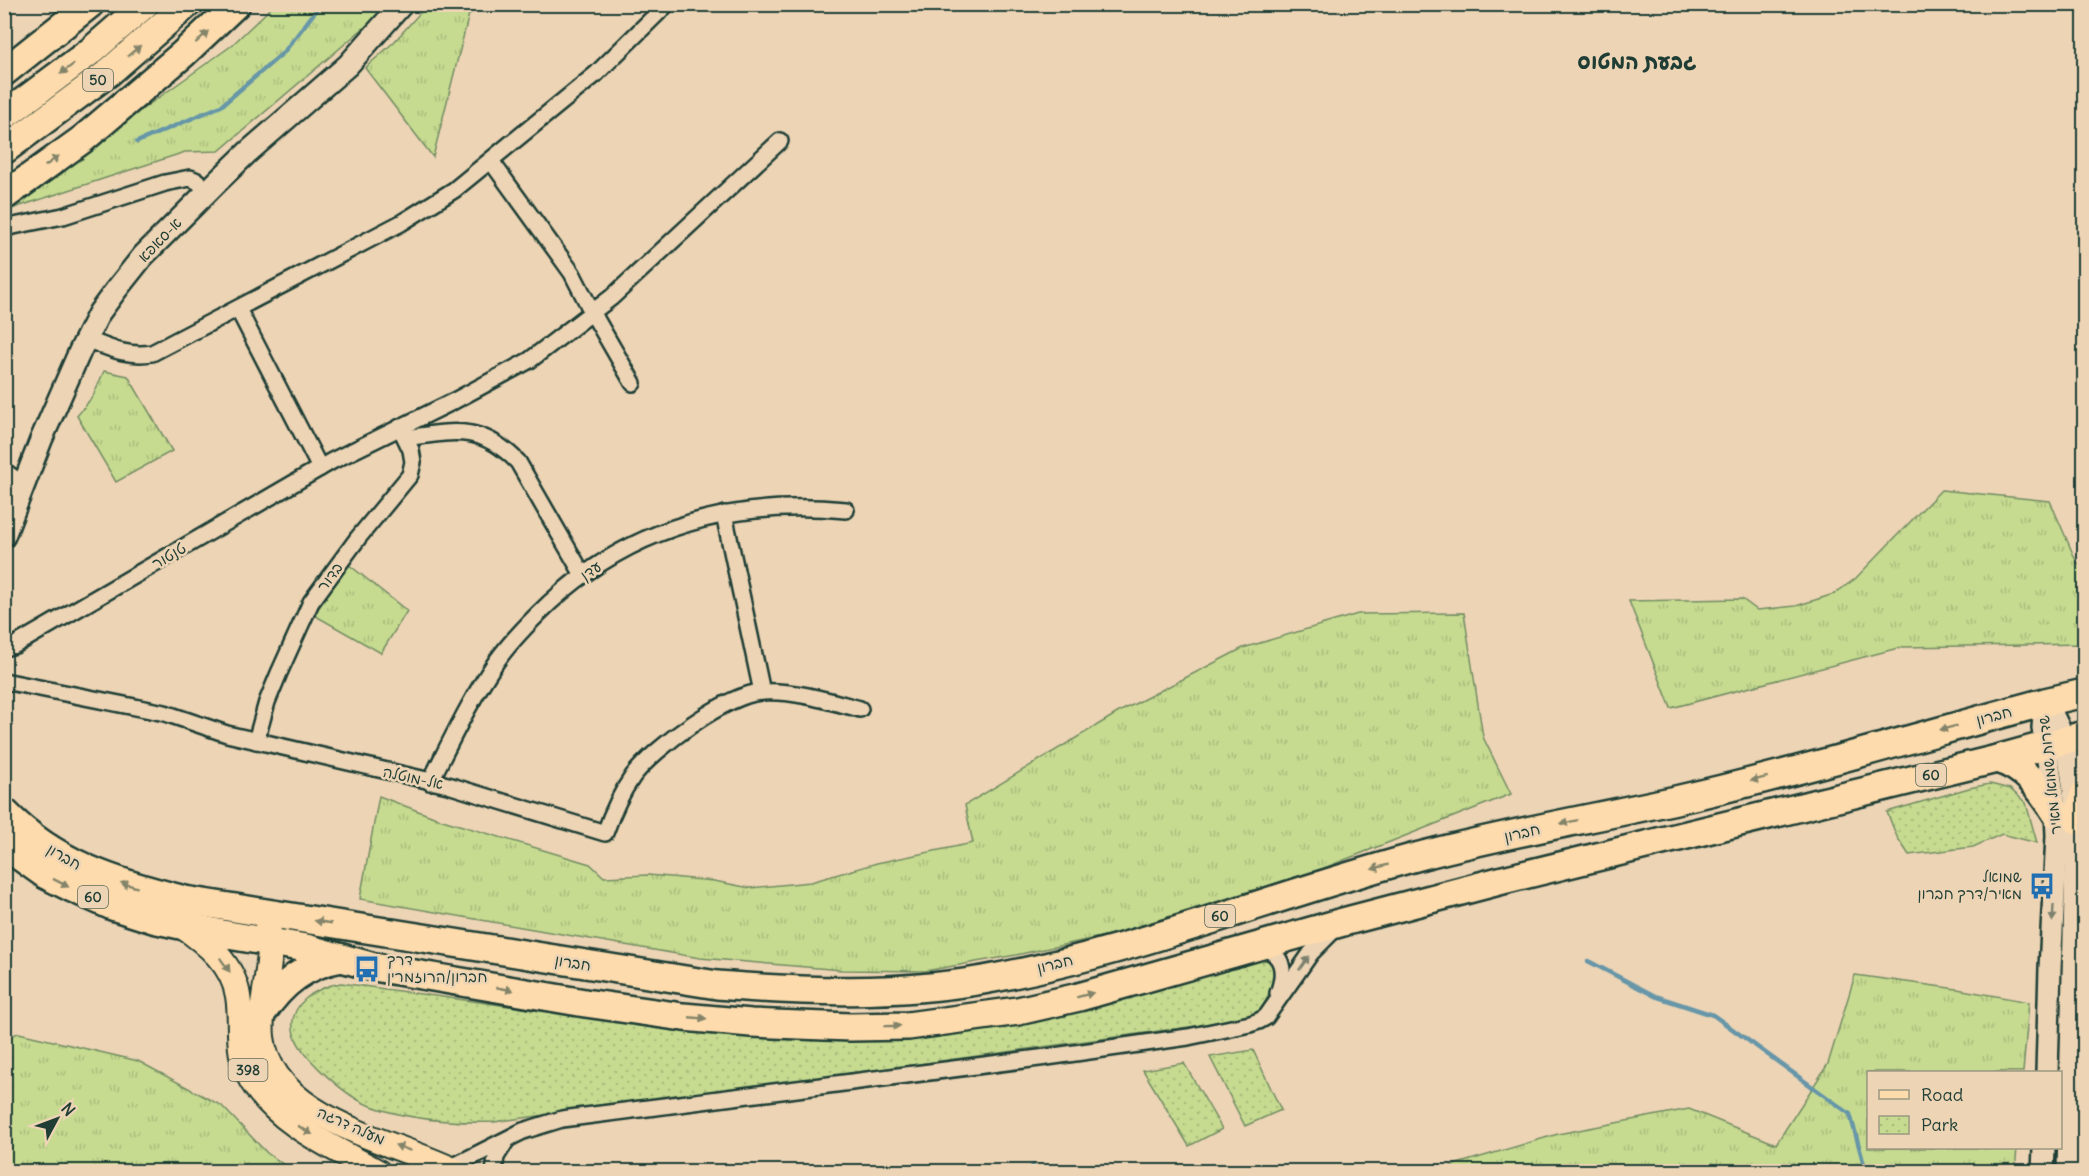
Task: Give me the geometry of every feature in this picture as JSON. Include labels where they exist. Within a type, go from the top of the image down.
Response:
[{"type":"highway","points":[[4,72],[90,4]]},
{"type":"highway","name":"50","points":[[4,116],[91,51],[145,4]]},
{"type":"highway","name":"50","points":[[4,150],[108,73],[187,4]]},
{"type":"highway","points":[[4,196],[83,139],[183,54],[236,4]]},
{"type":"highway","name":"חברון","points":[[8,837],[53,852],[77,866],[116,881],[185,900],[717,985],[801,991],[847,991],[957,983],[1014,974],[1086,956],[1416,857],[1776,776],[2085,693]]},
{"type":"highway","name":"חברון","points":[[8,837],[46,875],[112,906],[182,926],[306,948],[374,967],[585,1003],[683,1017],[751,1023],[850,1027],[909,1026],[1018,1011],[1079,997],[1255,946],[1503,880],[1997,759],[2065,740]]},
{"type":"highway","points":[[1997,759],[2012,764],[2028,775],[2066,816],[2085,794]]},
{"type":"highway","points":[[262,1013],[280,989],[298,974],[320,963],[342,958]]},
{"type":"main road","name":"א-סאפא","points":[[4,536],[41,440],[99,313],[143,256],[248,152],[348,65],[402,4]]},
{"type":"main road","name":"שדרות שמואל מאיר","points":[[2045,702],[2043,716],[2065,740],[2068,1172]]},
{"type":"main road","name":"שדרות שמואל מאיר","points":[[2047,1071],[2050,968],[2057,862],[2066,816]]},
{"type":"main road","name":"מעלה דרגה","points":[[263,913],[268,926],[270,942],[262,1013],[262,1038],[275,1072],[286,1087],[309,1107],[337,1123],[453,1170]]},
{"type":"main road","name":"מעלה דרגה","points":[[182,926],[213,951],[229,970],[238,995],[239,1041],[252,1081],[289,1121],[378,1172]]},
{"type":"main road","points":[[2043,1172],[2044,1149]]},
{"type":"street","points":[[86,339],[123,353],[137,356],[152,354],[401,223],[454,190],[491,161],[596,74],[667,4]]},
{"type":"street","name":"טנטור","points":[[4,648],[15,645],[326,465],[403,433],[530,360],[612,297],[780,141]]},
{"type":"street","points":[[491,161],[572,273],[633,383]]},
{"type":"street","points":[[4,228],[63,216],[165,183],[190,178],[208,191]]},
{"type":"street","points":[[238,309],[326,465]]},
{"type":"street","points":[[403,433],[448,432],[478,435],[505,449],[518,462],[583,575]]},
{"type":"street","name":"בדור","points":[[256,741],[267,702],[311,603],[358,538],[410,475],[413,462],[403,433]]},
{"type":"street","points":[[4,471],[24,485]]},
{"type":"street","name":"עדן","points":[[430,782],[472,700],[497,661],[519,634],[550,603],[591,568],[657,533],[724,514],[788,506],[846,510]]},
{"type":"street","points":[[724,514],[762,692]]},
{"type":"street","name":"אל-מוטלה","points":[[4,681],[165,713],[227,735],[448,785],[605,833],[623,792],[635,774],[665,745],[716,710],[747,695],[762,692],[787,693],[860,709]]},
{"type":"street","points":[[453,1170],[510,1137],[536,1126],[562,1119],[1047,1057],[1188,1037],[1259,1021],[1271,1010],[1311,953],[1343,922]]},
{"type":"street","points":[[1255,946],[1271,951],[1282,964],[1281,984],[1271,1010]]},
{"type":"street","points":[[494,1172],[496,1157],[501,1146],[510,1137]]},
{"type":"green space","points":[[274,5],[385,5],[373,20],[219,151],[185,152],[5,211],[4,208],[231,46]]},
{"type":"green space","points":[[427,5],[491,5],[469,14],[433,157],[365,68],[394,42]]},
{"type":"green space","points":[[104,371],[128,376],[172,451],[116,482],[77,416],[93,396]]},
{"type":"green space","points":[[1941,490],[2050,501],[2077,563],[2084,565],[2084,644],[1902,647],[1671,708],[1629,601],[1742,599],[1757,610],[1796,606],[1834,594],[1855,579]]},
{"type":"green space","points":[[348,564],[407,611],[381,653],[314,615]]},
{"type":"green space","points":[[1464,613],[1483,737],[1511,794],[1324,868],[1114,934],[925,971],[842,970],[700,958],[360,899],[379,796],[439,819],[590,864],[604,877],[648,875],[714,881],[750,888],[811,882],[877,863],[973,843],[965,805],[1119,712],[1243,648],[1358,614]]},
{"type":"green space","points":[[1990,784],[2010,789],[2026,803],[2037,843],[2002,834],[1973,847],[1909,855],[1897,837],[1887,812]]},
{"type":"green space","points":[[1270,957],[1277,971],[1265,1001],[1254,1016],[1196,1026],[494,1122],[462,1122],[413,1117],[366,1104],[335,1084],[314,1064],[298,1043],[293,1023],[299,1006],[313,993],[341,983],[566,1014],[819,1036]]},
{"type":"green space","points":[[1855,975],[1957,989],[2029,1002],[2023,1071],[1867,1071],[1867,1149],[2017,1149],[2015,1171],[1440,1171],[1558,1134],[1689,1109],[1776,1144],[1828,1064]]},
{"type":"green space","points":[[19,1033],[138,1061],[222,1106],[267,1153],[293,1171],[5,1171],[5,1037]]},
{"type":"green space","points":[[1253,1050],[1281,1110],[1245,1126],[1210,1057]]},
{"type":"green space","points":[[1184,1063],[1222,1129],[1189,1146],[1143,1070]]},
{"type":"waterway","points":[[137,142],[221,106],[284,52],[321,4]]},
{"type":"waterway","points":[[1588,961],[1655,996],[1713,1015],[1850,1114],[1866,1172]]},
{"type":"waterway","points":[[1027,1172],[1033,1166]]},
{"type":"place","name":"שמואל מאיר/דרך חברון","points":[[2042,886]]},
{"type":"place","name":"דרך חברון/הרוזמרין","points":[[367,969]]},
{"type":"district","name":"גבעת המטוס","points":[[1637,62]]}]
